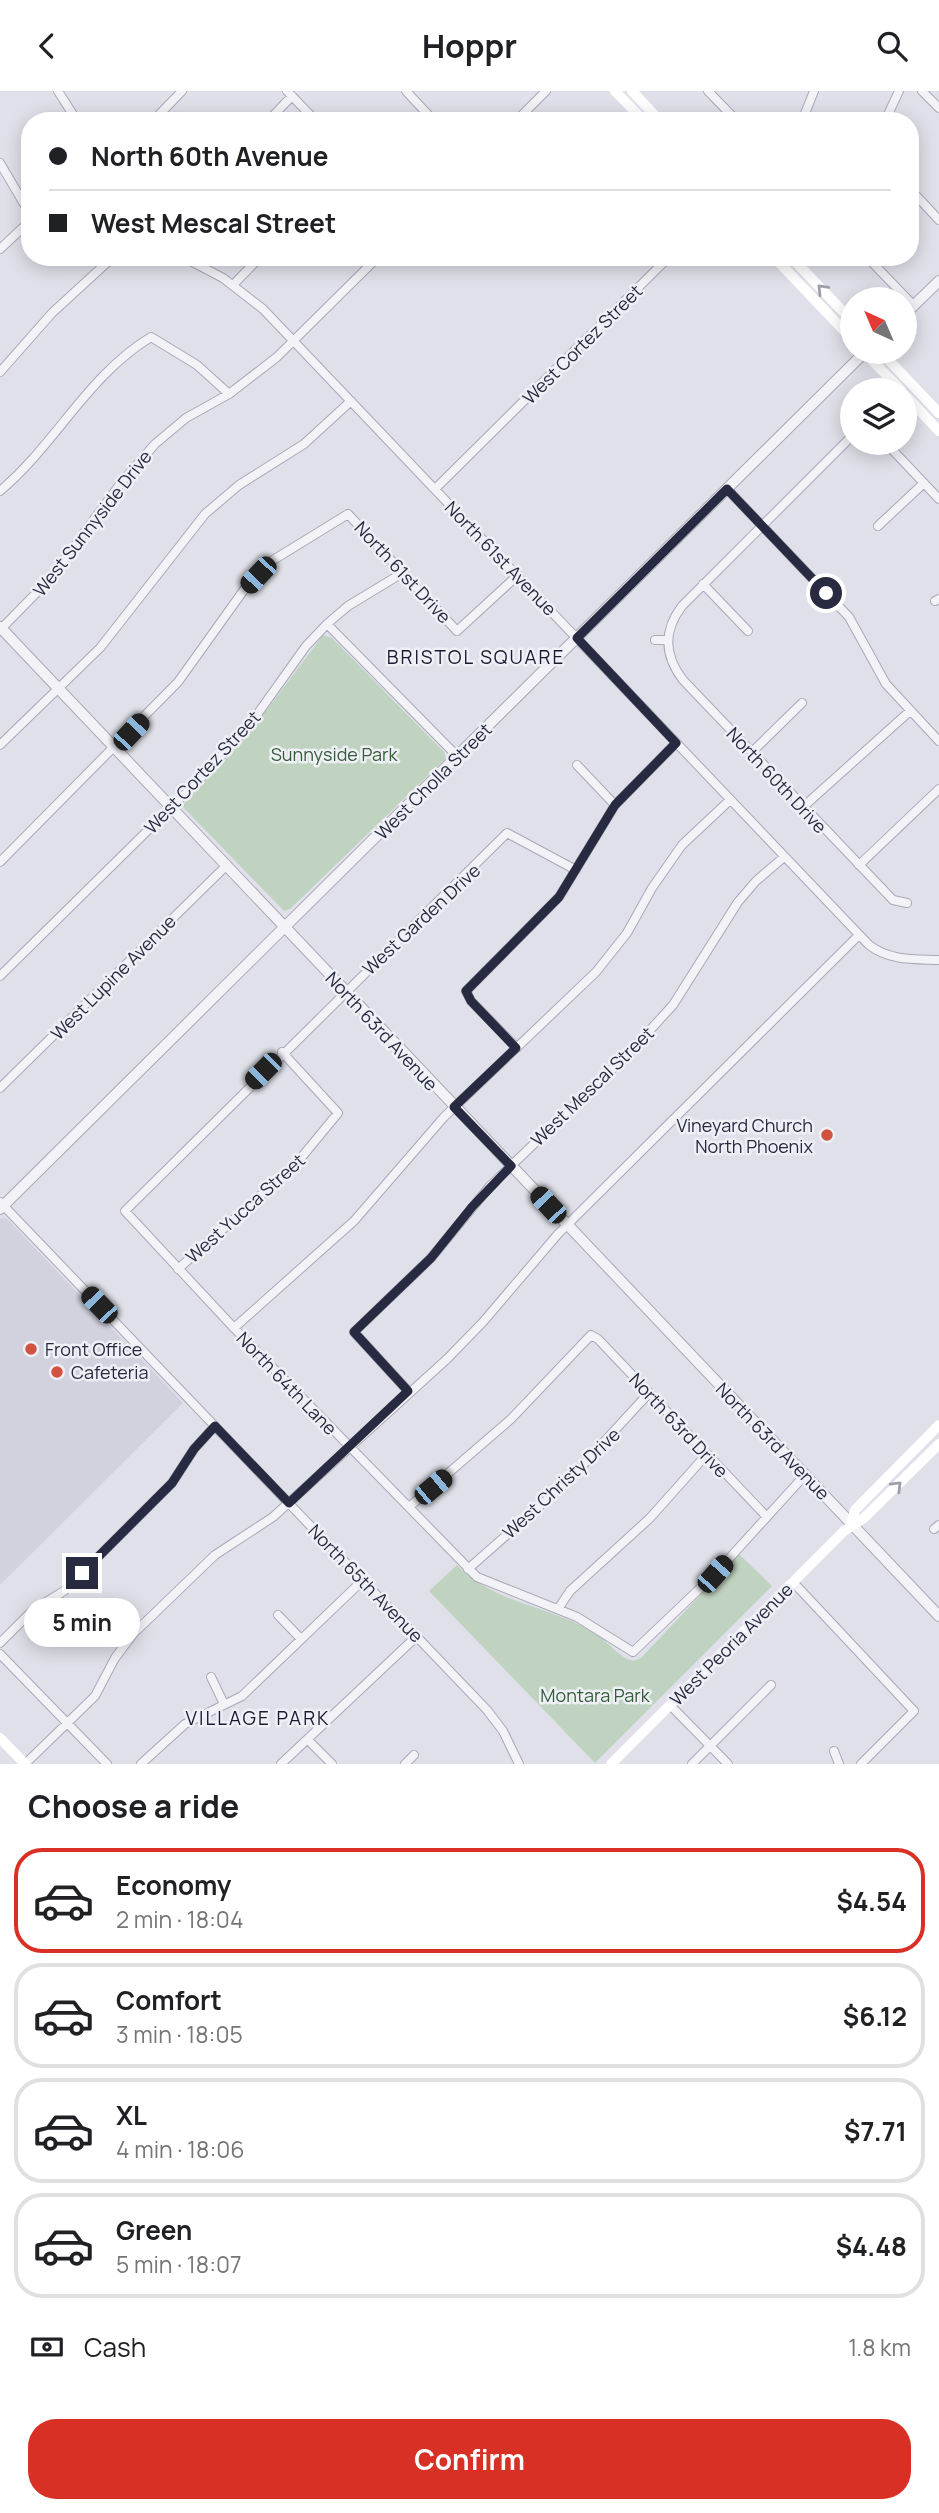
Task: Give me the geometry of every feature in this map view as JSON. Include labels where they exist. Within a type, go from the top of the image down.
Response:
[{"type":"main road","points":[[615,91],[635,112]]},
{"type":"main road","points":[[632,91],[652,112]]},
{"type":"main road","points":[[783,266],[840,326]]},
{"type":"main road","points":[[800,266],[840,308]]},
{"type":"main road","points":[[876,364],[890,378]]},
{"type":"main road","points":[[892,364],[939,413]]},
{"type":"main road","points":[[917,408],[939,431]]},
{"type":"main road","name":"West Peoria Avenue","points":[[851,1524],[855,1510],[939,1425]]},
{"type":"main road","name":"West Peoria Avenue","points":[[611,1764],[851,1524],[864,1518],[939,1444]]},
{"type":"main road","points":[[0,1738],[25,1764]]},
{"type":"street","points":[[58,91],[71,112]]},
{"type":"street","points":[[162,112],[182,91]]},
{"type":"street","points":[[405,91],[425,112]]},
{"type":"street","points":[[525,112],[546,91]]},
{"type":"street","points":[[708,91],[728,112]]},
{"type":"street","points":[[806,112],[814,91]]},
{"type":"street","points":[[890,112],[899,91]]},
{"type":"street","points":[[922,91],[939,108]]},
{"type":"street","points":[[275,112],[290,93],[308,112]]},
{"type":"street","points":[[0,163],[21,199]]},
{"type":"street","points":[[919,199],[939,220]]},
{"type":"street","points":[[0,249],[21,229]]},
{"type":"street","points":[[0,372],[52,313],[103,266]]},
{"type":"street","name":"North 61st Avenue","points":[[199,266],[233,285],[294,340],[859,935],[885,955],[939,961]]},
{"type":"street","points":[[233,285],[251,266]]},
{"type":"street","name":"West Sunnyside Drive","points":[[1,629],[50,579],[121,483],[155,444],[186,418],[229,394],[294,340],[369,266]]},
{"type":"street","name":"West Cortez Street","points":[[435,489],[660,266]]},
{"type":"street","points":[[876,266],[896,287]]},
{"type":"street","points":[[917,303],[939,281]]},
{"type":"street","points":[[0,491],[44,447],[86,393],[151,337],[189,359],[229,394]]},
{"type":"street","name":"West Cholla Street","points":[[1,1205],[285,929],[853,364]]},
{"type":"street","points":[[0,745],[58,689],[129,613],[174,550],[205,514],[239,485],[303,444],[351,401]]},
{"type":"street","points":[[654,640],[667,640],[676,614],[840,448]]},
{"type":"street","points":[[897,455],[939,499]]},
{"type":"street","points":[[878,526],[924,483]]},
{"type":"street","points":[[727,489],[849,617],[887,684],[939,741]]},
{"type":"street","name":"North 61st Drive","points":[[115,749],[178,682],[246,587],[270,562],[348,514],[457,631],[518,575]]},
{"type":"street","name":"West Cortez Street","points":[[0,976],[251,723],[306,646],[327,624],[348,606],[404,572]]},
{"type":"street","points":[[703,585],[748,631]]},
{"type":"street","points":[[327,624],[457,757]]},
{"type":"street","name":"North 63rd Avenue","points":[[1,629],[939,1616]]},
{"type":"street","name":"North 60th Drive","points":[[667,640],[670,658],[683,680],[893,900],[907,903]]},
{"type":"street","points":[[752,753],[802,703]]},
{"type":"street","points":[[803,807],[909,711]]},
{"type":"street","points":[[516,1048],[471,1001],[466,991],[547,911],[576,870],[615,805],[676,743]]},
{"type":"street","points":[[0,862],[115,749]]},
{"type":"street","points":[[577,765],[615,805]]},
{"type":"street","points":[[859,865],[939,789]]},
{"type":"street","points":[[234,1328],[354,1221],[454,1107],[596,972],[627,933],[652,888],[682,845],[730,800]]},
{"type":"street","name":"West Garden Drive","points":[[125,1211],[282,1052],[507,833],[576,870]]},
{"type":"street","name":"West Mescal Street","points":[[408,1391],[354,1332],[431,1258],[472,1207],[511,1166],[629,1053],[673,1005],[738,902],[756,881],[784,857]]},
{"type":"street","name":"West Lupine Avenue","points":[[0,1089],[226,866]]},
{"type":"street","points":[[25,1764],[95,1696],[115,1658],[133,1634],[215,1555],[266,1523],[289,1503],[483,1322],[567,1225],[859,935]]},
{"type":"street","name":"West Yucca Street","points":[[178,1269],[296,1164],[338,1113],[282,1052]]},
{"type":"street","name":"North 65th Avenue","points":[[1,1205],[496,1720],[518,1762],[526,1755]]},
{"type":"street","name":"North 64th Lane","points":[[125,1211],[348,1446],[468,1569],[486,1583],[558,1609],[597,1628],[633,1652],[715,1574],[766,1516]]},
{"type":"street","name":"North 63rd Drive","points":[[409,1507],[511,1419],[591,1335],[598,1339],[766,1516]]},
{"type":"street","name":"West Christy Drive","points":[[468,1569],[568,1481],[649,1393]]},
{"type":"street","points":[[0,1643],[33,1610],[64,1591],[172,1483],[194,1449],[215,1426]]},
{"type":"street","points":[[558,1609],[570,1591],[650,1518],[707,1454]]},
{"type":"street","points":[[766,1516],[805,1475]]},
{"type":"street","points":[[141,1764],[178,1730],[242,1696],[363,1580]]},
{"type":"street","points":[[793,1582],[914,1711],[861,1764]]},
{"type":"street","points":[[278,1615],[301,1639]]},
{"type":"street","points":[[281,1764],[417,1636]]},
{"type":"street","points":[[0,1654],[107,1764]]},
{"type":"street","points":[[211,1677],[224,1704]]},
{"type":"street","points":[[692,1764],[771,1685]]},
{"type":"street","points":[[670,1705],[728,1764]]},
{"type":"street","points":[[308,1739],[332,1764]]},
{"type":"street","points":[[834,1751],[839,1764]]},
{"type":"street","points":[[405,1764],[414,1755]]},
{"type":"shaded area","points":[[6,1218],[183,1403],[0,1585],[0,1219]]},
{"type":"green space","name":"Sunnyside Park","points":[[323,635],[332,638],[444,752],[446,758],[290,909],[284,911],[182,806],[248,735]]},
{"type":"green space","name":"Montara Park","points":[[739,1554],[772,1586],[595,1763],[429,1591],[457,1565],[487,1588],[593,1632],[622,1656],[633,1661],[641,1658]]},
{"type":"place","name":"Vineyard Church North Phoenix","points":[[827,1135]]},
{"type":"place","name":"Front Office","points":[[31,1349]]},
{"type":"place","name":"Cafeteria","points":[[57,1372]]},
{"type":"district","name":"BRISTOL SQUARE","points":[[476,657]]},
{"type":"district","name":"VILLAGE PARK","points":[[258,1718]]},
{"type":"route","points":[[82,1573],[172,1483],[194,1449],[215,1426],[289,1503],[408,1391],[354,1332],[431,1258],[454,1227],[511,1166],[454,1107],[516,1048],[471,1001],[466,991],[559,897],[620,798],[676,743],[577,638],[727,489],[826,593]]}]
